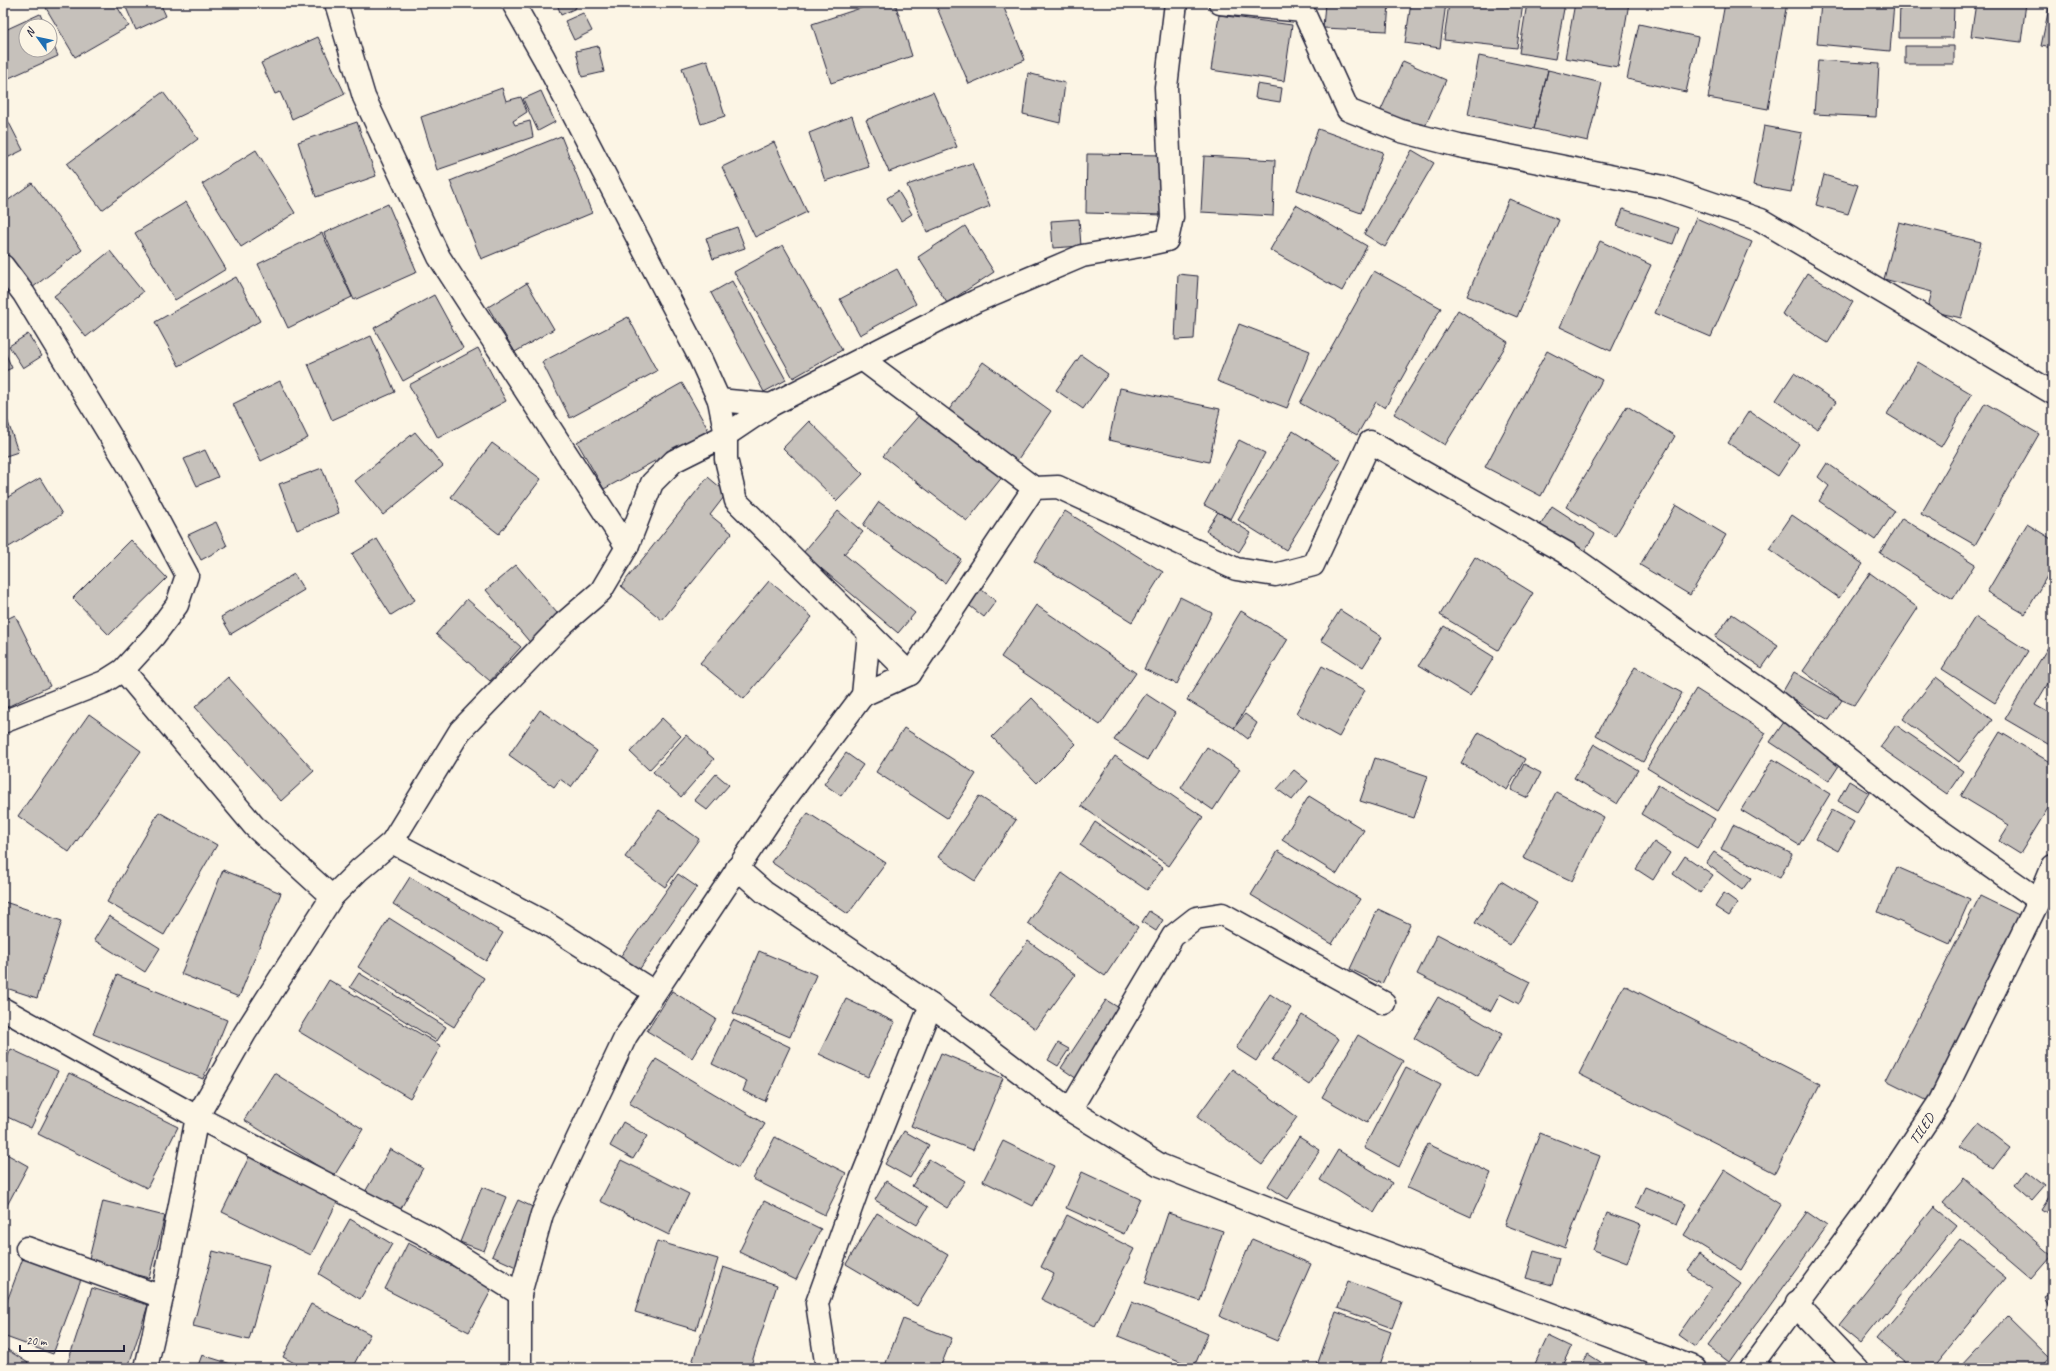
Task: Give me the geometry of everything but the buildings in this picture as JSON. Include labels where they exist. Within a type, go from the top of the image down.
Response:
[{"type":"street","points":[[336,3],[364,97],[439,257],[627,547]]},
{"type":"street","points":[[513,3],[570,107],[700,358],[720,400],[726,435],[726,459],[736,501],[910,674]]},
{"type":"street","points":[[146,1368],[162,1297],[197,1117],[245,1033],[332,897],[359,870],[392,842],[460,731],[564,623],[601,591],[627,547],[652,482],[674,461],[726,435],[771,405],[976,301],[1082,256],[1167,240],[1172,217],[1166,87],[1176,3]]},
{"type":"street","points":[[1220,3],[1303,11],[1348,110],[1401,130],[1459,146],[1664,187],[1761,220],[2053,393]]},
{"type":"street","points":[[3,266],[24,294],[132,470],[187,575],[177,605],[154,636],[123,670],[104,682],[3,722]]},
{"type":"street","points":[[862,359],[1034,488],[1058,487],[1236,569],[1275,575],[1313,566],[1370,442],[1568,554],[1768,695],[1925,820],[2039,900]]},
{"type":"street","points":[[720,400],[771,405]]},
{"type":"street","points":[[520,1368],[520,1294],[542,1214],[626,1036],[774,814],[863,695],[910,674],[1034,488]]},
{"type":"street","points":[[863,695],[869,633]]},
{"type":"street","points":[[123,670],[254,826],[332,897]]},
{"type":"street","points":[[392,842],[544,922],[654,992]]},
{"type":"street","name":"TILED","points":[[1751,1368],[1796,1304],[1869,1208],[1940,1100],[2039,900],[2053,866]]},
{"type":"street","points":[[738,868],[764,892],[931,1005],[1070,1110],[1160,1165],[1288,1216],[1696,1368]]},
{"type":"street","points":[[1070,1110],[1173,936],[1196,918],[1222,914],[1384,1003]]},
{"type":"street","points":[[827,1368],[816,1303],[861,1180],[931,1005]]},
{"type":"street","points":[[3,1009],[197,1117],[424,1234],[520,1294]]},
{"type":"street","points":[[27,1248],[162,1297]]},
{"type":"street","points":[[1796,1304],[1857,1368]]}]
